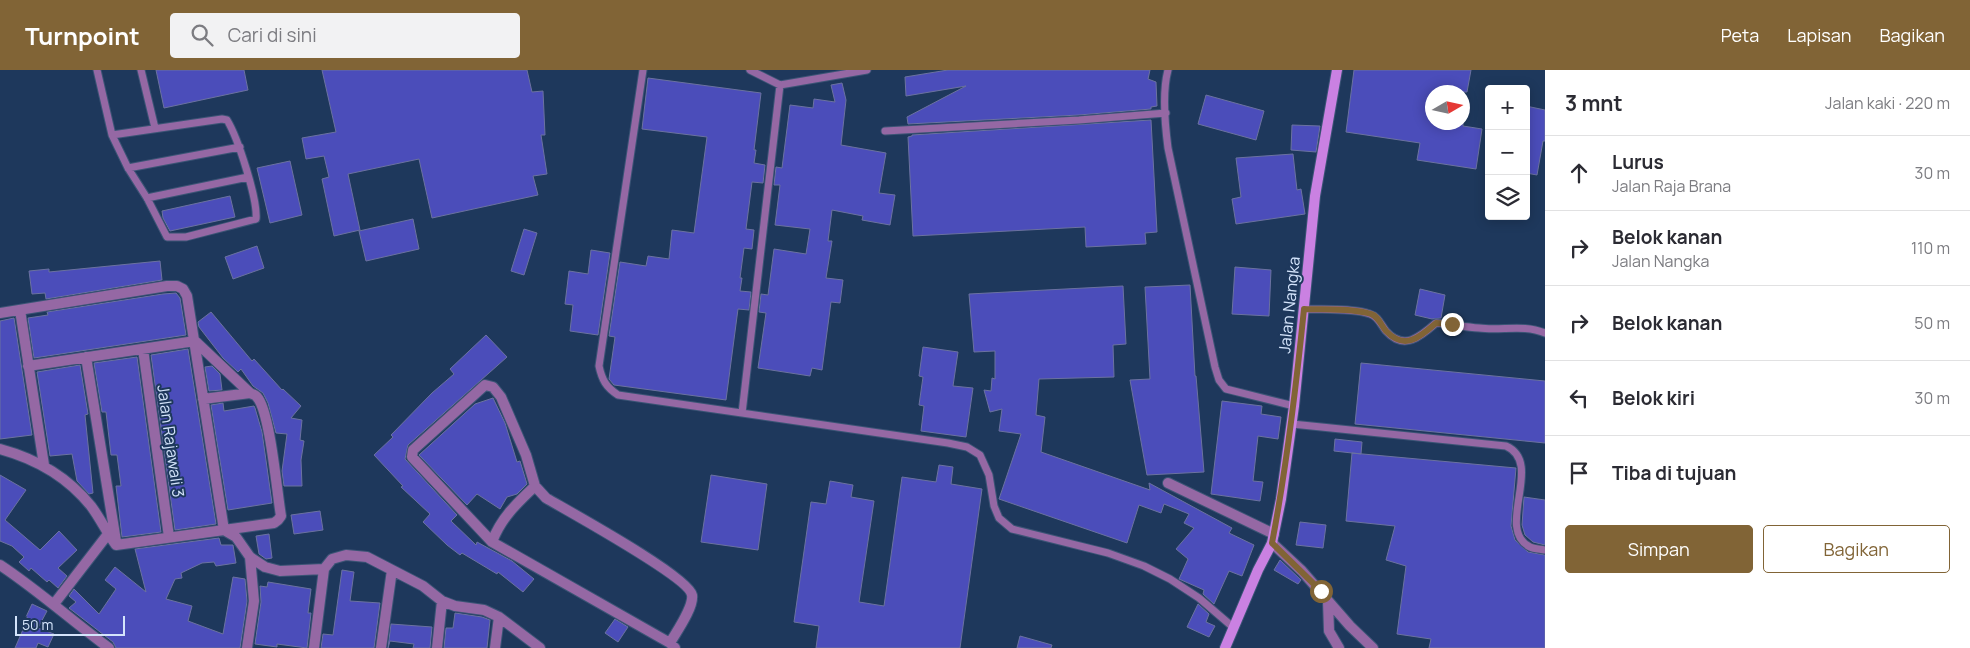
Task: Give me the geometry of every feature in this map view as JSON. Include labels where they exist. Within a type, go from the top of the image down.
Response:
[{"type":"street","name":"Jalan Nangka","points":[[1225,648],[1273,538],[1281,499],[1292,424],[1315,196],[1337,70]]},
{"type":"street","points":[[0,313],[167,286],[177,286],[183,289],[188,296],[224,530]]},
{"type":"street","points":[[20,310],[44,465]]},
{"type":"street","points":[[28,366],[195,341]]},
{"type":"street","points":[[116,545],[274,523],[281,516],[263,408],[256,396],[250,393],[195,341]]},
{"type":"street","name":"Jalan Rajawali 3","points":[[143,349],[169,537]]},
{"type":"street","points":[[86,357],[116,545]]},
{"type":"street","points":[[486,385],[493,387],[498,391],[504,402],[526,455],[535,486],[546,498],[661,567],[691,591],[693,598],[690,608],[673,645],[492,542],[412,457],[413,450],[474,393],[486,385]]},
{"type":"street","points":[[203,399],[250,393]]},
{"type":"street","points":[[0,449],[44,465],[67,482],[91,506],[116,545]]},
{"type":"street","points":[[1168,482],[1273,538],[1328,601],[1373,648]]},
{"type":"street","points":[[492,542],[498,526],[535,486]]},
{"type":"street","points":[[224,530],[236,537],[250,557],[265,567],[280,571],[324,569]]},
{"type":"street","points":[[54,604],[108,534]]},
{"type":"street","points":[[314,648],[324,569],[332,559],[346,556],[367,557],[423,586],[442,601],[454,606],[484,610],[499,617],[540,648]]},
{"type":"street","points":[[247,648],[254,601],[250,557]]},
{"type":"street","points":[[0,565],[28,584],[54,604],[69,619],[109,648]]},
{"type":"street","points":[[381,648],[392,570]]},
{"type":"street","points":[[437,648],[442,601]]},
{"type":"street","points":[[1328,601],[1329,630],[1339,648]]},
{"type":"street","points":[[495,648],[499,617]]},
{"type":"lane","points":[[97,70],[112,135],[128,168],[147,198],[167,237],[186,237],[256,219],[240,147],[227,120],[222,119],[112,135]]},
{"type":"lane","points":[[141,70],[154,128]]},
{"type":"lane","points":[[643,70],[599,366],[602,381],[609,389],[618,395],[948,442],[967,447],[980,455],[989,475],[998,518],[1012,529],[1108,553],[1144,566],[1170,579],[1199,598],[1234,628]]},
{"type":"lane","points":[[750,70],[780,85],[867,70]]},
{"type":"lane","points":[[1168,70],[1166,77],[1168,148],[1219,380],[1226,389],[1294,406]]},
{"type":"lane","points":[[742,413],[780,85]]},
{"type":"lane","points":[[885,131],[1166,113]]},
{"type":"lane","points":[[128,168],[240,147]]},
{"type":"lane","points":[[147,198],[248,177]]},
{"type":"lane","points":[[1304,309],[1369,313],[1374,315],[1386,331],[1402,340],[1415,340],[1436,323],[1480,329],[1535,329],[1545,333]]},
{"type":"lane","points":[[1292,424],[1506,446],[1517,449],[1525,457],[1529,475],[1518,526],[1520,536],[1529,547],[1545,550]]},
{"type":"building","points":[[156,70],[244,70],[248,90],[164,108]]},
{"type":"building","points":[[322,70],[527,70],[532,92],[543,91],[545,135],[541,135],[547,174],[533,176],[538,195],[432,218],[419,159],[348,174],[360,230],[334,236],[322,179],[329,177],[324,156],[306,159],[302,138],[336,132]]},
{"type":"building","points":[[948,70],[1150,70],[1148,79],[1156,82],[1157,106],[1151,107],[1151,109],[1079,115],[908,124],[907,117],[966,86],[906,96],[905,77]]},
{"type":"building","points":[[1354,70],[1471,70],[1468,85],[1425,85],[1425,130],[1470,130],[1470,127],[1482,129],[1476,169],[1417,160],[1420,143],[1346,132]]},
{"type":"building","points":[[648,78],[761,93],[754,163],[765,165],[763,183],[752,182],[746,229],[754,230],[752,249],[744,248],[740,278],[742,278],[740,291],[751,292],[749,310],[738,309],[726,400],[614,385],[609,379],[615,337],[609,336],[620,262],[646,266],[648,256],[669,259],[672,230],[694,233],[707,137],[642,129]]},
{"type":"building","points":[[842,83],[846,100],[841,145],[886,153],[879,193],[895,195],[890,225],[862,220],[863,216],[832,210],[828,241],[832,241],[826,278],[843,280],[840,303],[831,302],[822,370],[812,368],[810,376],[758,368],[766,313],[759,312],[761,294],[768,295],[774,249],[806,254],[810,229],[775,225],[780,185],[774,185],[776,167],[782,168],[790,105],[813,108],[814,99],[835,102],[831,85]]},
{"type":"building","points":[[1206,95],[1264,111],[1256,140],[1198,124]]},
{"type":"building","points":[[1530,107],[1545,110],[1545,141],[1543,141],[1537,175],[1530,174]]},
{"type":"building","points":[[1151,120],[1157,232],[1145,233],[1146,244],[1086,247],[1085,227],[913,236],[908,137],[912,135]]},
{"type":"building","points":[[1292,125],[1320,126],[1316,152],[1291,150]]},
{"type":"building","points":[[1293,154],[1297,190],[1301,189],[1305,214],[1236,224],[1232,199],[1241,197],[1236,158]]},
{"type":"building","points":[[290,161],[302,215],[270,223],[257,168]]},
{"type":"building","points":[[230,196],[235,217],[170,231],[163,218],[162,211]]},
{"type":"building","points":[[413,219],[419,249],[366,261],[359,231]]},
{"type":"building","points":[[524,229],[537,233],[524,275],[511,271]]},
{"type":"building","points":[[257,246],[264,268],[233,279],[225,257]]},
{"type":"building","points":[[591,250],[610,253],[598,335],[570,331],[573,305],[565,304],[569,271],[588,274]]},
{"type":"building","points":[[160,261],[162,280],[46,299],[45,293],[32,294],[29,271],[49,269],[49,272]]},
{"type":"building","points":[[1235,267],[1271,270],[1269,316],[1232,314]]},
{"type":"building","points":[[1190,285],[1195,376],[1204,472],[1147,475],[1130,380],[1150,379],[1145,287]]},
{"type":"building","points":[[1123,286],[1126,344],[1113,345],[1114,377],[1039,379],[1036,415],[1045,417],[1041,452],[1150,490],[1149,483],[1232,528],[1229,533],[1254,545],[1242,576],[1229,571],[1214,604],[1203,594],[1204,590],[1179,579],[1188,559],[1176,549],[1194,528],[1184,523],[1189,514],[1164,504],[1161,513],[1139,505],[1127,543],[999,499],[1021,434],[999,431],[1002,409],[990,412],[984,390],[991,391],[992,378],[995,379],[995,351],[974,352],[969,294]]},
{"type":"building","points":[[1420,289],[1445,295],[1441,318],[1432,319],[1415,315]]},
{"type":"building","points":[[176,293],[180,298],[186,335],[34,358],[28,318],[48,315],[47,312]]},
{"type":"building","points":[[211,312],[252,361],[254,359],[282,390],[301,406],[291,418],[302,420],[300,440],[304,441],[301,460],[302,486],[284,486],[282,471],[287,434],[276,433],[268,403],[263,393],[253,386],[241,369],[238,372],[223,358],[199,327],[198,322]]},
{"type":"building","points":[[14,318],[32,435],[0,439],[0,321]]},
{"type":"building","points":[[486,335],[507,357],[408,445],[405,459],[457,515],[451,521],[476,545],[477,542],[512,561],[534,579],[523,592],[498,572],[497,574],[462,553],[460,555],[447,545],[423,522],[430,514],[401,487],[403,486],[374,455],[393,437],[391,435],[432,393],[454,374],[450,369]]},
{"type":"building","points":[[923,347],[958,352],[953,386],[973,388],[966,437],[921,431],[924,406],[919,405],[923,377],[919,376]]},
{"type":"building","points":[[188,349],[216,524],[175,530],[151,355]]},
{"type":"building","points":[[137,357],[161,532],[122,537],[116,486],[121,486],[117,455],[111,455],[106,412],[102,412],[94,363]]},
{"type":"building","points":[[1361,363],[1545,381],[1545,443],[1355,424]]},
{"type":"building","points":[[80,365],[88,414],[85,415],[93,493],[89,494],[77,481],[72,454],[50,456],[37,372]]},
{"type":"building","points":[[212,366],[220,374],[222,390],[209,391],[205,367]]},
{"type":"building","points":[[493,398],[505,423],[517,462],[520,461],[527,484],[517,494],[507,497],[500,509],[477,494],[467,505],[419,455],[475,404]]},
{"type":"building","points":[[1222,401],[1262,406],[1261,414],[1281,417],[1278,439],[1258,436],[1253,481],[1263,482],[1260,501],[1211,494]]},
{"type":"building","points":[[223,403],[224,411],[254,406],[255,408],[262,432],[272,503],[228,510],[211,405]]},
{"type":"building","points":[[1335,439],[1362,442],[1361,454],[1334,451]]},
{"type":"building","points":[[1352,453],[1516,468],[1511,526],[1515,540],[1528,552],[1545,555],[1545,648],[1429,648],[1431,639],[1397,634],[1406,566],[1386,560],[1395,526],[1346,521]]},
{"type":"building","points":[[939,465],[953,467],[951,484],[982,489],[960,648],[816,648],[819,626],[794,622],[811,502],[826,504],[830,481],[853,485],[851,497],[874,501],[859,602],[884,606],[902,477],[936,482]]},
{"type":"building","points":[[0,475],[26,490],[5,520],[40,550],[59,531],[77,550],[58,568],[67,576],[58,588],[49,580],[47,582],[31,568],[29,571],[19,562],[24,557],[12,546],[0,541]]},
{"type":"building","points":[[711,475],[767,484],[758,550],[701,542]]},
{"type":"building","points":[[1524,497],[1545,500],[1545,545],[1533,542],[1525,535],[1522,525]]},
{"type":"building","points":[[320,511],[323,530],[294,534],[291,515]]},
{"type":"building","points":[[1300,522],[1326,525],[1323,548],[1296,545]]},
{"type":"building","points":[[269,534],[272,558],[266,559],[259,554],[256,536]]},
{"type":"building","points":[[219,538],[221,545],[233,545],[236,563],[216,566],[214,562],[202,563],[181,573],[182,578],[175,579],[166,599],[192,606],[188,621],[223,634],[233,577],[245,579],[247,601],[240,648],[116,648],[113,642],[69,608],[76,602],[69,596],[74,589],[99,614],[116,589],[105,580],[115,567],[146,592],[135,549]]},
{"type":"building","points":[[1280,560],[1301,580],[1298,584],[1274,570]]},
{"type":"building","points":[[342,570],[354,572],[350,601],[380,603],[374,648],[321,648],[323,634],[333,635]]},
{"type":"building","points":[[268,582],[311,589],[308,613],[311,613],[307,648],[277,644],[277,647],[255,644],[261,602],[260,586],[267,587]]},
{"type":"building","points":[[32,604],[47,611],[38,628],[54,634],[48,647],[38,643],[36,648],[15,648],[28,618],[26,617]]},
{"type":"building","points":[[1198,604],[1209,614],[1206,622],[1215,626],[1209,637],[1187,627]]},
{"type":"building","points":[[455,613],[490,620],[487,648],[444,648],[446,628],[453,628]]},
{"type":"building","points":[[615,619],[628,627],[618,642],[605,633]]},
{"type":"building","points":[[391,624],[432,627],[430,648],[413,648],[414,644],[390,641],[388,648]]},
{"type":"building","points":[[1020,636],[1052,645],[1051,648],[1017,648]]},
{"type":"route","points":[[1321,591],[1302,570],[1272,543],[1281,499],[1292,424],[1304,309],[1364,312],[1374,315],[1386,331],[1393,337],[1402,340],[1415,340],[1436,323],[1452,324]]}]
